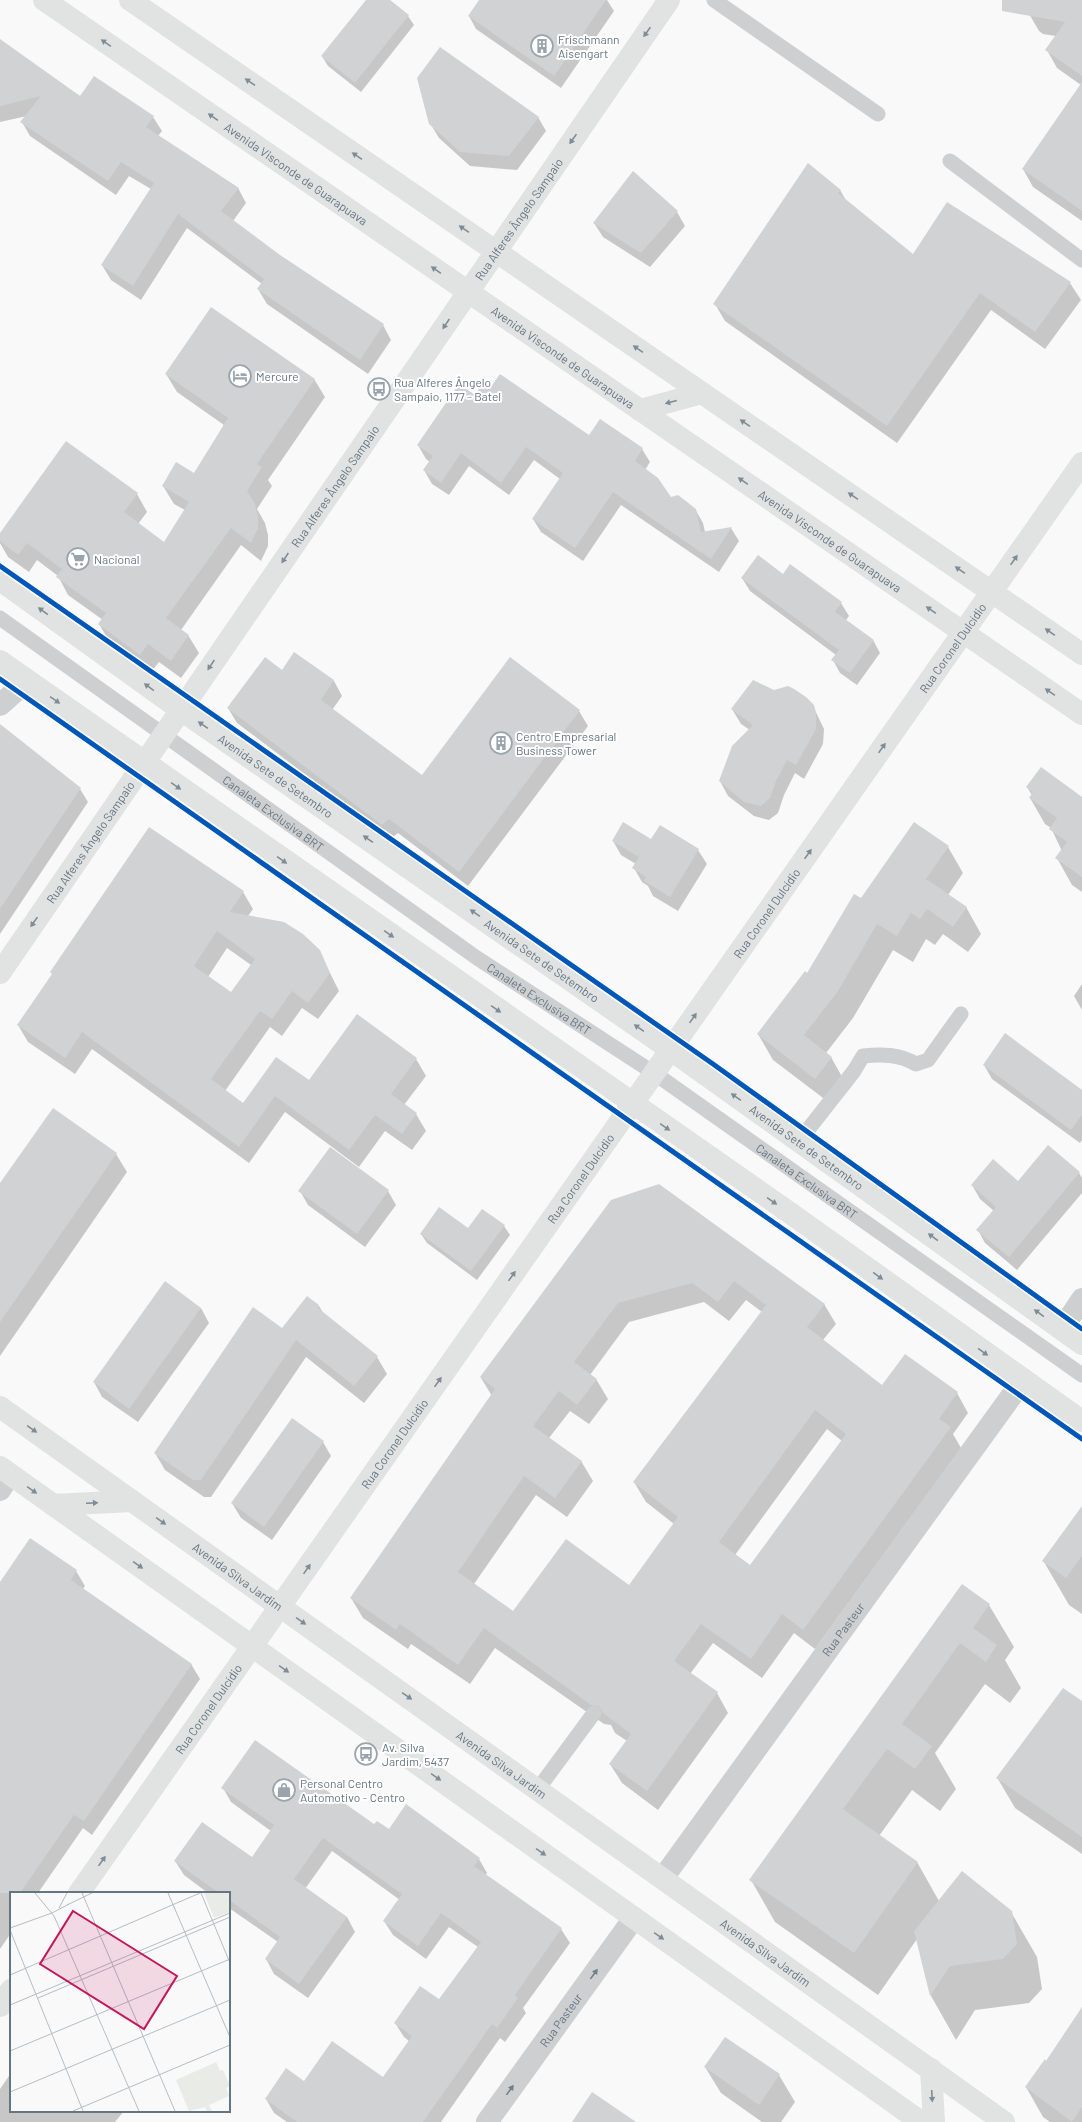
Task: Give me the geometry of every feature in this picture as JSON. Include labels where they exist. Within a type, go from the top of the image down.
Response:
[{"type":"main road","name":"Avenida Visconde de Guarapuava","points":[[44,0],[1082,714]]},
{"type":"main road","points":[[130,0],[1082,654]]},
{"type":"main road","name":"Rua Alferes Ângelo Sampaio","points":[[0,973],[669,0]]},
{"type":"main road","points":[[640,410],[702,393]]},
{"type":"main road","name":"Rua Coronel Dulcídio","points":[[80,1892],[1082,463]]},
{"type":"main road","name":"Avenida Sete de Setembro","points":[[0,580],[181,710],[671,1050],[1082,1344]]},
{"type":"main road","points":[[0,661],[783,1208],[1082,1421]]},
{"type":"main road","name":"Avenida Silva Jardim","points":[[0,1407],[1004,2122]]},
{"type":"main road","points":[[3,1477],[53,1505],[921,2122]]},
{"type":"main road","points":[[53,1505],[132,1501]]},
{"type":"main road","points":[[0,2006],[10,1991]]},
{"type":"main road","points":[[931,2069],[934,2122]]},
{"type":"street","points":[[0,705],[28,681]]},
{"type":"street","points":[[1062,1329],[1082,1299]]},
{"type":"street","name":"Rua Pasteur","points":[[663,1878],[1023,1380]]},
{"type":"street","name":"Rua Pasteur","points":[[487,2122],[634,1918]]},
{"type":"lane","points":[[714,0],[878,114]]},
{"type":"lane","points":[[950,161],[1082,260]]},
{"type":"lane","name":"Canaleta Exclusiva BRT","points":[[0,618],[477,958],[654,1073],[1082,1375]]},
{"type":"lane","points":[[799,1141],[854,1070],[863,1056],[881,1054],[906,1058],[916,1064],[928,1060],[961,1014]]},
{"type":"lane","points":[[538,1789],[594,1713]]},
{"type":"building","points":[[366,0],[390,0],[409,15],[355,83],[321,56]]},
{"type":"building","name":"Frischmann Aisengart","points":[[479,0],[606,0],[554,76],[468,16]]},
{"type":"building","points":[[1002,0],[1082,0],[1082,76],[1045,50],[1065,22],[1002,11]]},
{"type":"building","points":[[0,39],[80,96],[94,76],[154,116],[146,127],[239,188],[221,211],[280,255],[384,324],[360,360],[257,289],[264,279],[178,214],[133,286],[101,265],[154,183],[121,162],[108,181],[20,122],[41,96],[0,106]]},
{"type":"building","points":[[440,47],[539,117],[509,156],[460,152],[429,124],[417,78]]},
{"type":"building","points":[[1082,82],[1082,211],[1022,169]]},
{"type":"building","points":[[808,163],[841,190],[838,193],[913,254],[947,202],[1071,282],[1035,332],[980,293],[887,426],[713,304]]},
{"type":"building","points":[[633,171],[678,211],[641,253],[593,223]]},
{"type":"building","points":[[211,307],[315,379],[257,464],[262,467],[247,491],[255,504],[258,516],[258,528],[251,543],[231,528],[166,618],[189,635],[171,661],[148,644],[140,655],[98,624],[106,613],[56,577],[62,569],[27,543],[18,555],[0,541],[0,533],[66,441],[138,493],[124,512],[164,542],[189,502],[162,486],[176,462],[194,473],[228,418],[165,374]]},
{"type":"building","points":[[500,374],[589,435],[600,419],[643,448],[635,461],[658,478],[671,497],[678,495],[696,509],[701,532],[732,527],[711,559],[613,492],[575,548],[532,519],[563,473],[526,447],[501,483],[461,453],[441,483],[423,470],[433,456],[417,445],[459,384],[475,395],[483,383],[490,388]]},
{"type":"building","points":[[758,555],[783,574],[790,564],[842,602],[835,612],[874,640],[850,673],[831,660],[839,650],[741,578]]},
{"type":"building","points":[[294,652],[334,680],[321,700],[422,775],[510,657],[580,710],[459,872],[389,819],[382,825],[227,708],[265,657],[282,670]]},
{"type":"building","points":[[753,680],[774,690],[788,686],[794,689],[806,697],[814,705],[816,713],[816,729],[796,765],[787,760],[776,781],[770,798],[761,806],[744,802],[719,781],[732,746],[753,725],[731,709]]},
{"type":"building","points":[[0,724],[81,788],[0,909]]},
{"type":"building","points":[[1041,767],[1082,797],[1082,877],[1055,858],[1067,842],[1049,829],[1057,818],[1029,798],[1033,792],[1026,787]]},
{"type":"building","points":[[623,822],[651,839],[660,825],[699,849],[670,897],[644,881],[646,877],[632,868],[639,857],[612,841]]},
{"type":"building","points":[[914,822],[949,846],[926,879],[967,907],[953,927],[927,909],[920,919],[911,913],[897,936],[877,924],[838,991],[804,1035],[832,1057],[815,1079],[757,1034],[805,971],[807,973],[854,894],[861,898]]},
{"type":"building","points":[[149,827],[244,891],[230,912],[284,922],[303,934],[320,950],[330,973],[308,1003],[292,991],[272,1019],[260,1011],[211,1079],[243,1103],[276,1057],[309,1080],[357,1014],[417,1058],[391,1094],[417,1113],[402,1134],[375,1115],[349,1150],[275,1096],[239,1147],[82,1032],[65,1058],[17,1025],[52,974],[50,972]],"holes":[[[217,931],[255,959],[231,992],[194,966]]]},
{"type":"building","points":[[1005,1033],[1082,1090],[1082,1115],[1071,1130],[983,1065]]},
{"type":"building","points":[[53,1108],[117,1153],[0,1322],[0,1183]]},
{"type":"building","points":[[1048,1145],[1080,1172],[1009,1257],[976,1230],[996,1207],[971,1185],[993,1159],[1018,1181]]},
{"type":"building","points":[[330,1147],[389,1190],[357,1234],[298,1191]]},
{"type":"building","points":[[659,1184],[825,1304],[807,1327],[882,1385],[905,1354],[958,1392],[939,1419],[951,1427],[803,1630],[782,1614],[751,1659],[701,1624],[674,1661],[718,1692],[647,1791],[609,1764],[631,1734],[603,1713],[599,1706],[591,1705],[484,1628],[458,1665],[400,1624],[396,1630],[350,1598],[495,1389],[480,1377],[611,1200]],"holes":[[[734,1281],[766,1305],[633,1482],[678,1517],[629,1585],[566,1539],[513,1611],[458,1572],[524,1476],[555,1498],[582,1461],[533,1426],[559,1391],[577,1405],[597,1379],[574,1362],[618,1303],[692,1283],[718,1302]],[[815,1410],[846,1434],[750,1565],[719,1542]]]},
{"type":"building","points":[[439,1207],[468,1228],[482,1209],[505,1225],[471,1271],[420,1234]]},
{"type":"building","points":[[165,1281],[201,1308],[129,1409],[93,1382]]},
{"type":"building","points":[[307,1296],[319,1305],[318,1308],[378,1356],[354,1386],[296,1340],[201,1480],[193,1480],[154,1453],[253,1307],[282,1328]]},
{"type":"building","points":[[292,1418],[324,1441],[264,1527],[231,1503]]},
{"type":"building","points":[[1082,1506],[1082,1556],[1066,1578],[1042,1561]]},
{"type":"building","points":[[30,1538],[77,1570],[71,1580],[192,1664],[84,1821],[74,1815],[21,1892],[10,1893],[0,1893],[0,1582]]},
{"type":"building","points":[[962,1584],[990,1604],[973,1628],[997,1645],[986,1662],[960,1643],[902,1724],[932,1746],[915,1769],[887,1749],[843,1809],[918,1862],[854,1953],[749,1880]]},
{"type":"building","points":[[1063,1688],[1082,1701],[1082,1837],[996,1778]]},
{"type":"building","points":[[255,1740],[374,1824],[377,1821],[389,1829],[406,1804],[480,1858],[474,1866],[562,1928],[515,1995],[518,1998],[497,2028],[492,2024],[423,2122],[297,2122],[265,2099],[286,2068],[304,2081],[332,2041],[383,2077],[412,2036],[394,2023],[420,1986],[439,1999],[481,1942],[441,1913],[418,1946],[383,1921],[402,1894],[323,1838],[294,1879],[347,1917],[299,1984],[265,1959],[280,1937],[230,1901],[230,1892],[218,1892],[174,1861],[202,1822],[252,1857],[274,1825],[221,1788]]},
{"type":"building","points":[[962,1871],[1012,1911],[1017,1944],[1003,1959],[950,1966],[930,1996],[914,1931]]},
{"type":"building","points":[[1082,2007],[1082,2107],[1072,2122],[1025,2087],[1045,2059],[1046,2061]]},
{"type":"building","points":[[725,2037],[780,2074],[759,2105],[704,2067]]},
{"type":"building","points":[[592,2092],[636,2122],[572,2122]]},
{"type":"cycle path","points":[[0,566],[713,1064],[1082,1329]]},
{"type":"cycle path","points":[[0,679],[1082,1439]]},
{"type":"place","name":"Frischmann Aisengart","points":[[542,46]]},
{"type":"place","name":"Mercure","points":[[240,376]]},
{"type":"place","name":"Rua Alferes Ângelo Sampaio, 1177 - Batel","points":[[379,389]]},
{"type":"place","name":"Nacional","points":[[78,559]]},
{"type":"place","name":"Centro Empresarial Business Tower","points":[[501,743]]},
{"type":"place","name":"Av. Silva Jardim, 5437","points":[[366,1754]]},
{"type":"place","name":"Personal Centro Automotivo - Centro","points":[[284,1790]]}]
